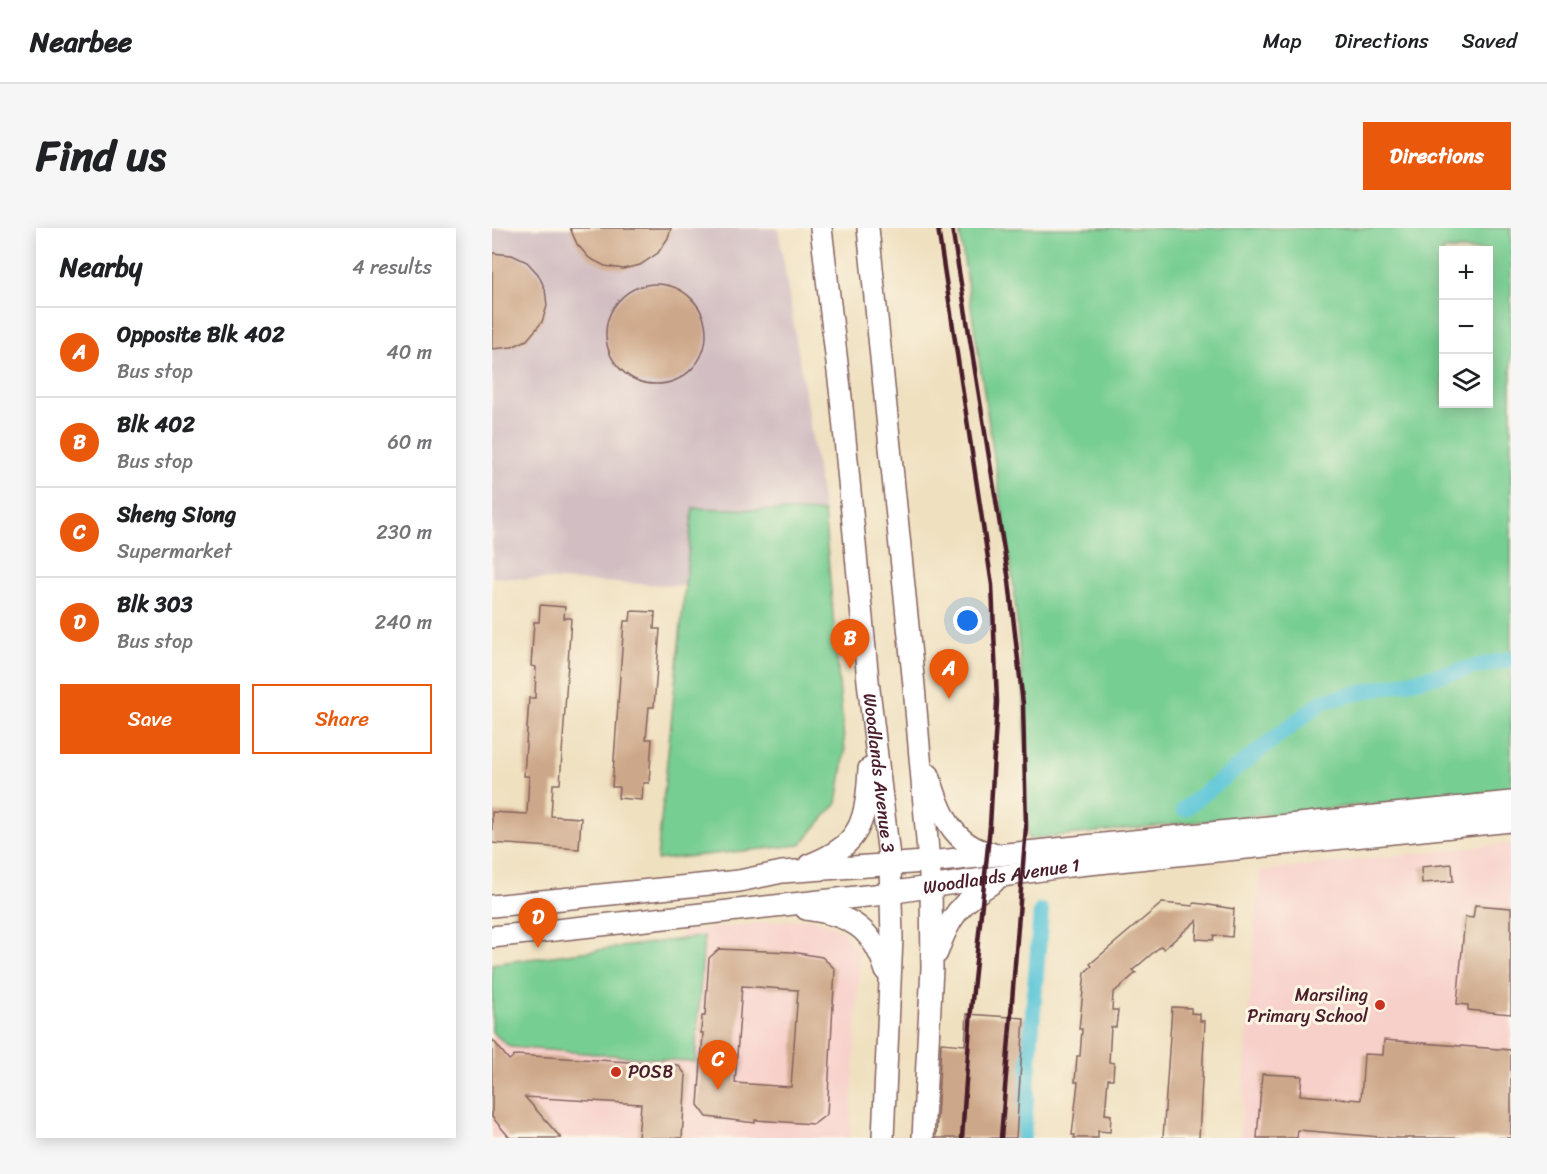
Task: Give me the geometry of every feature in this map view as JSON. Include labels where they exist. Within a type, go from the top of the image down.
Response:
[{"type":"main road","name":"Woodlands Avenue 3","points":[[820,228],[892,893],[883,1138]]},
{"type":"main road","points":[[868,228],[918,724],[931,886],[932,968],[923,1138]]},
{"type":"main road","points":[[782,872],[835,854],[845,848],[856,833],[868,790],[871,707]]},
{"type":"main road","points":[[918,724],[931,782],[952,829],[967,845],[997,854]]},
{"type":"main road","name":"Woodlands Avenue 1","points":[[492,906],[739,882],[782,872],[929,862],[1511,802]]},
{"type":"main road","name":"Woodlands Avenue 1","points":[[492,937],[892,893],[1070,866],[1511,821]]},
{"type":"main road","points":[[932,968],[946,929],[957,910],[972,895],[1004,875]]},
{"type":"main road","points":[[781,906],[835,915],[862,928],[876,945],[890,984]]},
{"type":"shaded area","points":[[492,228],[778,228],[824,512],[693,508],[687,586],[492,577]]},
{"type":"shaded area","name":"Marsiling Primary School","points":[[1511,843],[1511,1138],[1240,1138],[1259,871]]},
{"type":"shaded area","points":[[812,918],[841,929],[860,953],[850,1138],[492,1138],[492,1032],[675,1045],[682,931]]},
{"type":"green space","points":[[959,228],[1511,228],[1511,790],[1028,839],[1024,698],[1013,581]]},
{"type":"green space","points":[[693,508],[824,512],[845,752],[837,803],[800,845],[657,860]]},
{"type":"green space","points":[[704,936],[695,1062],[510,1047],[492,1032],[492,964]]},
{"type":"building","points":[[570,228],[671,228],[668,238],[658,253],[640,265],[623,269],[605,266],[589,258],[577,244]]},
{"type":"building","points":[[492,253],[512,255],[527,262],[538,274],[545,289],[547,306],[542,322],[527,340],[512,347],[492,349]]},
{"type":"building","points":[[656,284],[675,288],[691,299],[702,315],[706,334],[702,353],[691,369],[675,380],[656,384],[637,380],[621,369],[610,353],[606,334],[610,315],[621,299],[637,288]]},
{"type":"building","points":[[540,605],[565,607],[564,618],[571,618],[560,784],[553,784],[551,816],[581,818],[579,849],[492,843],[492,812],[527,814],[529,776],[524,776],[529,698],[535,698],[536,667],[531,666],[534,622],[539,622]]},
{"type":"building","points":[[631,611],[655,612],[654,629],[660,629],[654,707],[649,707],[646,739],[652,739],[649,783],[643,783],[642,800],[618,798],[619,787],[612,787],[624,621],[630,621]]},
{"type":"building","points":[[1452,864],[1453,881],[1422,883],[1421,867]]},
{"type":"building","points":[[1162,903],[1193,906],[1194,903],[1234,909],[1232,937],[1214,935],[1213,940],[1196,939],[1197,920],[1164,949],[1161,946],[1133,970],[1136,973],[1113,993],[1112,1010],[1118,1010],[1116,1027],[1111,1027],[1109,1062],[1114,1063],[1113,1079],[1108,1079],[1105,1114],[1111,1115],[1110,1132],[1098,1131],[1098,1138],[1074,1138],[1075,1135],[1072,1135],[1078,1082],[1075,1082],[1077,1056],[1080,1056],[1082,1029],[1079,1029],[1085,972],[1092,966],[1090,964]]},
{"type":"building","points":[[1475,905],[1511,908],[1511,1014],[1468,1010],[1468,1005],[1457,1004],[1465,917],[1473,918]]},
{"type":"building","points":[[719,949],[792,952],[822,957],[835,969],[827,1114],[814,1124],[755,1120],[755,1123],[707,1117],[698,1105],[702,1016],[705,1016],[709,958]],"holes":[[[742,986],[798,990],[791,1087],[735,1083]]]},
{"type":"building","points":[[1172,1007],[1191,1008],[1191,1013],[1200,1014],[1200,1021],[1205,1021],[1199,1138],[1163,1138]]},
{"type":"building","points":[[967,1014],[1024,1018],[1016,1138],[936,1138],[941,1043],[965,1045]]},
{"type":"building","points":[[492,1039],[509,1060],[516,1055],[678,1065],[686,1075],[682,1138],[638,1138],[641,1104],[525,1097],[561,1138],[510,1138],[492,1117]]},
{"type":"building","points":[[1384,1040],[1511,1050],[1511,1138],[1392,1138],[1298,1130],[1297,1138],[1257,1138],[1262,1074],[1302,1076],[1300,1095],[1361,1100],[1364,1054],[1383,1055]]},
{"type":"waterway","points":[[1184,809],[1323,701],[1511,659]]},
{"type":"waterway","points":[[1023,1138],[1041,911]]},
{"type":"railway","points":[[938,228],[992,585],[997,702],[990,826],[971,1010],[962,1138]]},
{"type":"railway","points":[[952,228],[1009,581],[1023,704],[1026,827],[1001,1138]]},
{"type":"place","name":"Blk 402","points":[[850,669]]},
{"type":"place","name":"Opposite Blk 402","points":[[949,699]]},
{"type":"place","name":"Blk 303","points":[[538,948]]},
{"type":"place","name":"Marsiling Primary School","points":[[1380,1005]]},
{"type":"place","name":"POSB","points":[[616,1072]]},
{"type":"place","name":"Sheng Siong","points":[[718,1090]]}]
